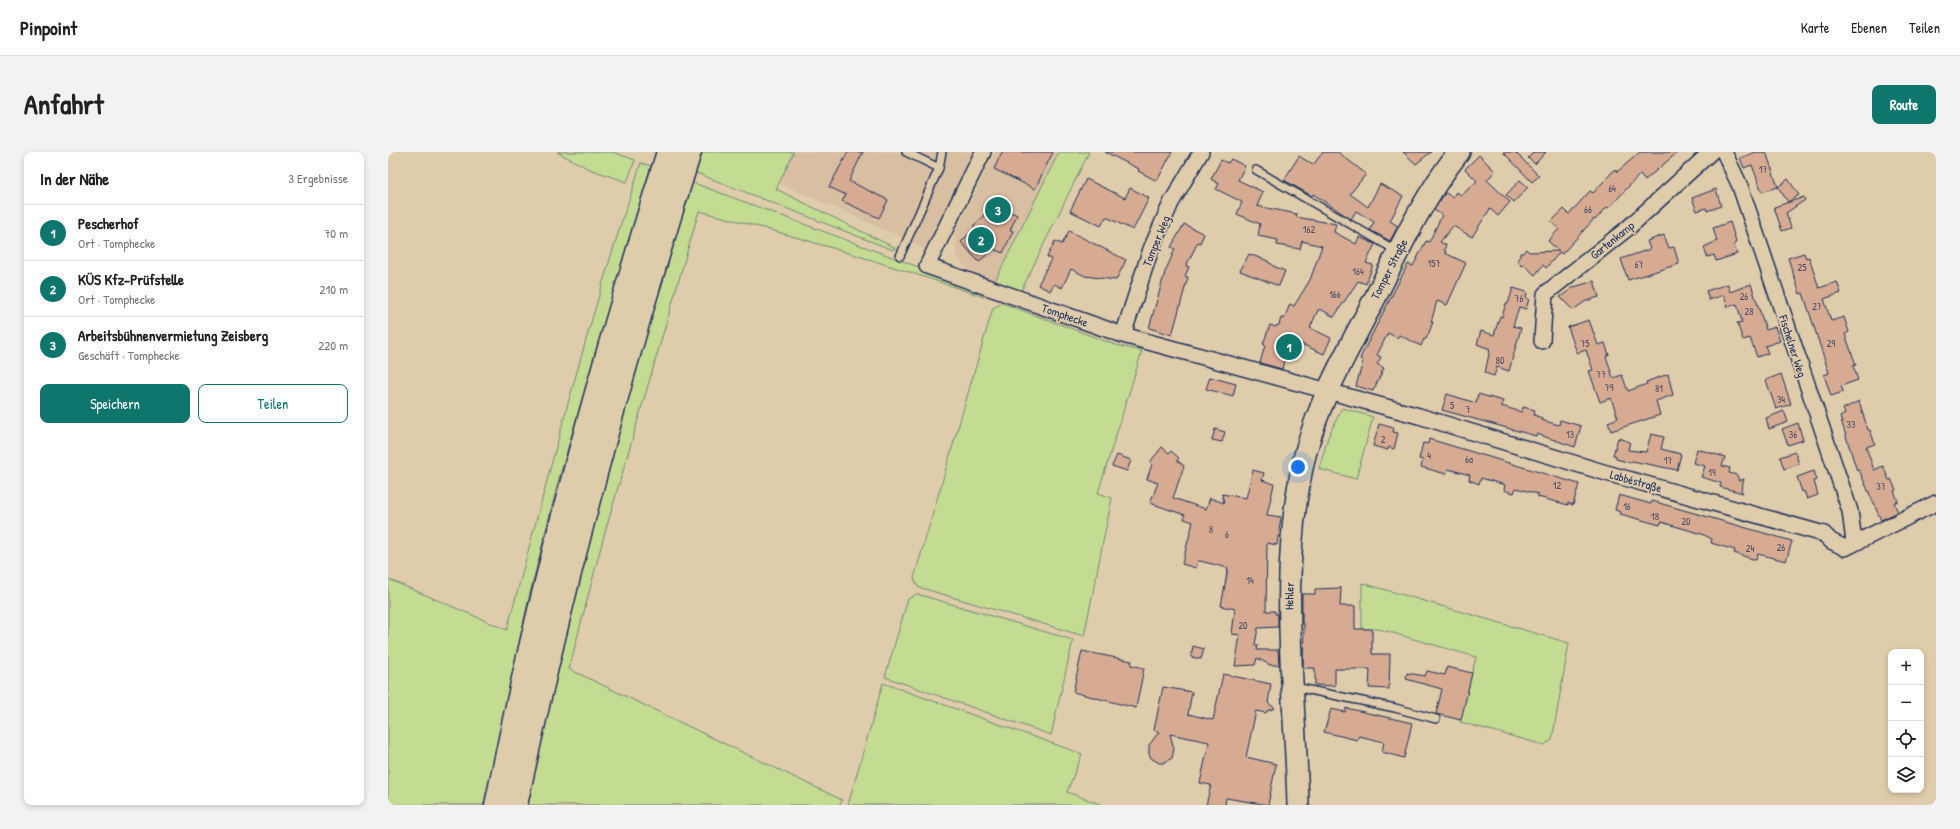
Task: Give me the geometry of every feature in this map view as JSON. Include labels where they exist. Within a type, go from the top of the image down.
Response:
[{"type":"highway","points":[[496,805],[536,623],[566,502],[602,370],[668,152]]},
{"type":"highway","points":[[516,805],[536,712],[592,484],[657,255],[690,152]]},
{"type":"main road","name":"Tomper Straße","points":[[1327,392],[1397,251],[1440,175],[1459,152]]},
{"type":"main road","name":"Hehler","points":[[1298,805],[1297,753],[1291,682],[1288,600],[1294,519],[1305,454],[1327,392]]},
{"type":"street","name":"Tomphecke","points":[[983,152],[928,266],[1123,335],[1327,392]]},
{"type":"street","name":"Tomper Weg","points":[[1123,335],[1152,249],[1171,204],[1201,152]]},
{"type":"street","name":"Gartenkamp","points":[[1542,341],[1545,294],[1628,228],[1712,152]]},
{"type":"street","name":"Fischelner Weg","points":[[1724,152],[1740,186],[1850,511],[1854,542]]},
{"type":"street","name":"Labbéstraße","points":[[1327,392],[1419,416],[1603,472],[1824,534],[1831,541],[1845,548],[1854,542],[1936,503]]},
{"type":"lane","points":[[906,152],[939,168]]},
{"type":"lane","points":[[900,256],[939,168],[942,152]]},
{"type":"lane","points":[[1256,170],[1397,251]]},
{"type":"lane","points":[[1291,682],[1300,688],[1395,708],[1436,719]]},
{"type":"shaded area","points":[[794,152],[973,152],[925,250],[908,240],[779,183]]},
{"type":"shaded area","points":[[995,152],[1059,152],[995,281],[969,271],[956,255],[955,233]]},
{"type":"green space","points":[[557,152],[613,152],[635,160],[627,182],[589,169]]},
{"type":"green space","points":[[701,152],[794,152],[776,189],[895,248],[893,250],[694,172]]},
{"type":"green space","points":[[1059,152],[1089,152],[1021,291],[995,281]]},
{"type":"green space","points":[[641,163],[651,166],[559,478],[529,597],[484,805],[388,805],[388,579],[507,630],[587,337]]},
{"type":"green space","points":[[691,182],[983,291],[984,297],[842,251],[699,211],[603,539],[569,669],[842,800],[840,805],[528,805],[580,570],[626,403]]},
{"type":"green space","points":[[1002,303],[1116,345],[1142,351],[1098,493],[1112,498],[1084,636],[918,587],[914,578],[993,308]]},
{"type":"green space","points":[[1342,408],[1373,417],[1356,479],[1319,469],[1328,437]]},
{"type":"green space","points":[[1362,583],[1569,643],[1552,740],[1544,745],[1460,722],[1476,657],[1379,629],[1362,629]]},
{"type":"green space","points":[[917,594],[1073,640],[1051,735],[885,677],[908,599]]},
{"type":"green space","points":[[883,683],[1082,754],[1067,792],[1102,805],[848,805]]},
{"type":"building","points":[[848,152],[863,152],[849,181],[888,200],[879,218],[842,201],[846,195],[829,187]]},
{"type":"building","points":[[1002,152],[1053,152],[1035,189],[994,169]]},
{"type":"building","points":[[1105,152],[1172,152],[1157,181],[1138,171],[1139,169]]},
{"type":"building","points":[[1323,152],[1338,152],[1366,174],[1350,194],[1368,207],[1380,184],[1403,196],[1390,221],[1398,226],[1390,241],[1370,230],[1374,222],[1356,211],[1351,219],[1313,194],[1312,196],[1284,180],[1299,156],[1313,165]]},
{"type":"building","points":[[1403,152],[1431,152],[1416,164]]},
{"type":"building","points":[[1503,152],[1515,152],[1539,176],[1532,182]]},
{"type":"building","points":[[1534,152],[1546,152],[1535,164],[1528,158]]},
{"type":"building","points":[[1640,152],[1678,152],[1645,180],[1640,174],[1609,208],[1607,207],[1595,220],[1594,219],[1562,254],[1560,252],[1546,268],[1543,265],[1535,275],[1524,265],[1521,266],[1517,260],[1520,253],[1523,253],[1526,249],[1529,252],[1559,251],[1548,241],[1559,229],[1551,222],[1564,209],[1569,214],[1590,191],[1593,193],[1615,169],[1617,172]]},
{"type":"building","points":[[1756,152],[1766,152],[1778,187],[1762,192],[1752,165],[1744,168],[1740,158]]},
{"type":"building","points":[[1479,155],[1495,171],[1487,180],[1510,202],[1498,216],[1490,209],[1472,237],[1453,226],[1440,242],[1446,245],[1444,250],[1446,251],[1445,253],[1466,263],[1447,305],[1437,301],[1431,322],[1433,322],[1426,339],[1424,339],[1421,346],[1399,335],[1397,338],[1388,333],[1377,355],[1381,357],[1377,364],[1384,368],[1373,391],[1356,386],[1363,361],[1360,359],[1363,352],[1408,264],[1413,266],[1426,241],[1429,242],[1442,215],[1434,210],[1445,193],[1453,197],[1456,192],[1462,195],[1477,181],[1465,169]]},
{"type":"building","points":[[1231,159],[1245,166],[1238,180],[1263,192],[1257,206],[1297,214],[1296,217],[1336,224],[1334,232],[1356,244],[1359,237],[1375,244],[1366,263],[1373,265],[1366,284],[1358,281],[1334,317],[1322,310],[1318,310],[1310,328],[1331,338],[1324,354],[1299,343],[1295,355],[1286,352],[1282,369],[1260,363],[1265,345],[1263,344],[1270,325],[1276,327],[1279,325],[1281,318],[1284,319],[1290,304],[1294,306],[1310,280],[1322,246],[1302,241],[1300,249],[1277,245],[1278,240],[1258,236],[1260,224],[1237,214],[1242,202],[1216,189],[1219,184],[1211,179],[1221,160],[1228,163]]},
{"type":"building","points":[[1086,179],[1125,198],[1130,188],[1149,198],[1133,230],[1106,217],[1101,226],[1070,211]]},
{"type":"building","points":[[1788,179],[1799,195],[1788,202],[1778,187]]},
{"type":"building","points":[[1520,180],[1528,187],[1514,202],[1506,195]]},
{"type":"building","points":[[1716,189],[1721,206],[1707,211],[1706,208],[1697,211],[1692,198]]},
{"type":"building","points":[[1804,197],[1805,200],[1786,213],[1791,228],[1782,231],[1774,207]]},
{"type":"building","points":[[990,202],[1017,215],[1010,230],[1013,231],[1003,253],[993,249],[979,262],[961,242],[975,228],[973,226],[983,217]]},
{"type":"building","points":[[1730,222],[1736,241],[1734,246],[1737,254],[1716,261],[1714,255],[1707,257],[1704,247],[1717,241],[1713,228]]},
{"type":"building","points":[[1184,224],[1204,234],[1200,243],[1198,242],[1186,266],[1189,267],[1185,276],[1188,277],[1172,335],[1149,328],[1165,272],[1175,249],[1171,247]]},
{"type":"building","points":[[1069,231],[1126,260],[1116,280],[1085,276],[1071,269],[1062,288],[1054,284],[1050,291],[1038,285],[1051,259],[1047,257],[1055,241],[1062,244]]},
{"type":"building","points":[[1664,235],[1669,248],[1674,247],[1679,264],[1628,280],[1621,259],[1650,249],[1647,241]]},
{"type":"building","points":[[1804,253],[1806,258],[1809,257],[1819,288],[1837,282],[1841,293],[1824,299],[1831,321],[1844,317],[1849,332],[1845,334],[1856,365],[1853,366],[1858,380],[1841,386],[1843,392],[1831,396],[1824,375],[1829,373],[1803,293],[1800,294],[1788,258]]},
{"type":"building","points":[[1249,254],[1268,261],[1273,266],[1285,271],[1279,286],[1240,271]]},
{"type":"building","points":[[1594,281],[1599,297],[1586,301],[1573,310],[1560,297],[1574,287]]},
{"type":"building","points":[[1728,284],[1730,292],[1751,284],[1766,330],[1775,327],[1780,341],[1765,346],[1768,353],[1757,357],[1750,338],[1743,340],[1737,323],[1742,322],[1737,304],[1728,307],[1724,295],[1709,300],[1706,291]]},
{"type":"building","points":[[1513,288],[1527,292],[1526,298],[1529,299],[1526,309],[1519,307],[1513,326],[1521,328],[1509,371],[1497,367],[1494,376],[1485,373],[1490,349],[1477,344],[1481,331],[1494,335],[1500,316],[1502,317],[1506,303],[1508,304]]},
{"type":"building","points":[[1589,320],[1598,345],[1605,343],[1609,355],[1606,356],[1613,378],[1622,375],[1628,391],[1647,384],[1646,382],[1668,374],[1673,395],[1656,401],[1660,415],[1611,431],[1608,422],[1618,418],[1611,398],[1600,402],[1589,371],[1593,370],[1586,350],[1577,353],[1568,327]]},
{"type":"building","points":[[1781,374],[1791,404],[1776,409],[1766,380]]},
{"type":"building","points":[[1210,377],[1236,384],[1233,396],[1206,389]]},
{"type":"building","points":[[1447,394],[1476,403],[1478,394],[1503,401],[1501,406],[1522,412],[1523,407],[1535,410],[1534,415],[1542,418],[1541,420],[1559,425],[1560,420],[1581,426],[1575,447],[1537,434],[1536,436],[1442,410]]},
{"type":"building","points":[[1859,401],[1868,430],[1870,430],[1875,444],[1866,447],[1874,470],[1883,466],[1889,480],[1891,479],[1896,490],[1894,491],[1898,501],[1894,503],[1898,512],[1881,520],[1859,470],[1857,471],[1840,417],[1845,414],[1843,409]]},
{"type":"building","points":[[1784,411],[1788,422],[1769,429],[1766,418]]},
{"type":"building","points":[[1798,423],[1803,440],[1788,445],[1782,429]]},
{"type":"building","points":[[1379,424],[1394,428],[1393,432],[1398,433],[1394,449],[1389,447],[1388,450],[1373,446]]},
{"type":"building","points":[[1215,429],[1225,432],[1222,442],[1212,440]]},
{"type":"building","points":[[1651,434],[1664,437],[1661,449],[1681,454],[1677,470],[1632,461],[1631,463],[1616,459],[1616,456],[1613,455],[1618,438],[1630,442],[1628,450],[1646,452]]},
{"type":"building","points":[[1429,439],[1579,484],[1573,505],[1538,497],[1538,494],[1516,488],[1514,493],[1509,492],[1504,490],[1505,485],[1481,478],[1479,484],[1469,480],[1470,475],[1448,469],[1446,474],[1421,467],[1423,460],[1419,459],[1423,443],[1428,444]]},
{"type":"building","points":[[1162,447],[1169,453],[1171,451],[1179,458],[1177,460],[1184,466],[1173,498],[1206,509],[1210,498],[1224,503],[1222,494],[1246,498],[1253,470],[1264,473],[1262,480],[1274,484],[1267,515],[1281,517],[1277,545],[1267,543],[1266,611],[1275,611],[1275,614],[1278,614],[1278,627],[1258,628],[1255,645],[1258,645],[1257,650],[1278,650],[1279,665],[1270,665],[1257,658],[1255,665],[1235,666],[1240,635],[1232,634],[1235,609],[1221,606],[1228,568],[1200,561],[1198,561],[1196,568],[1182,564],[1193,522],[1184,519],[1185,515],[1150,503],[1158,483],[1147,479],[1152,464],[1150,462]]},
{"type":"building","points":[[1697,449],[1725,457],[1722,466],[1730,468],[1729,473],[1737,475],[1739,481],[1744,479],[1741,490],[1743,493],[1720,487],[1721,483],[1701,477],[1705,466],[1693,463]]},
{"type":"building","points":[[1795,452],[1799,464],[1784,469],[1780,457]]},
{"type":"building","points":[[1117,455],[1131,460],[1127,471],[1112,466]]},
{"type":"building","points":[[1814,471],[1817,480],[1814,481],[1818,495],[1807,499],[1804,491],[1802,492],[1797,477]]},
{"type":"building","points":[[1619,495],[1651,504],[1652,501],[1792,541],[1786,561],[1758,554],[1756,560],[1734,553],[1735,550],[1711,543],[1712,539],[1702,534],[1661,522],[1660,525],[1620,514],[1621,512],[1615,510]]},
{"type":"building","points":[[1341,588],[1340,606],[1355,606],[1355,629],[1372,629],[1372,654],[1390,654],[1389,689],[1369,688],[1370,669],[1335,669],[1335,686],[1315,685],[1315,668],[1303,668],[1304,624],[1302,624],[1302,594],[1315,594],[1315,589]]},
{"type":"building","points":[[1193,646],[1204,649],[1201,659],[1191,657]]},
{"type":"building","points":[[1082,651],[1132,661],[1131,665],[1144,668],[1136,708],[1073,692]]},
{"type":"building","points":[[1447,667],[1472,673],[1461,720],[1436,714],[1442,689],[1406,679],[1407,673],[1425,676],[1427,671],[1445,675]]},
{"type":"building","points":[[1223,674],[1271,684],[1268,703],[1275,708],[1267,711],[1266,713],[1256,711],[1246,757],[1276,764],[1268,805],[1226,798],[1225,805],[1206,805],[1211,785],[1200,783],[1209,742],[1170,734],[1174,749],[1172,758],[1163,763],[1159,763],[1151,758],[1149,754],[1149,745],[1159,732],[1154,730],[1163,687],[1192,692],[1188,714],[1213,720]]},
{"type":"building","points":[[1346,708],[1412,723],[1404,758],[1382,752],[1384,742],[1359,736],[1357,740],[1324,732],[1331,709],[1345,712]]},
{"type":"place","name":"Arbeitsbühnenvermietung Zeisberg","points":[[998,210]]},
{"type":"place","name":"KÜS Kfz-Prüfstelle","points":[[981,240]]},
{"type":"place","name":"Pescherhof","points":[[1289,347]]}]
